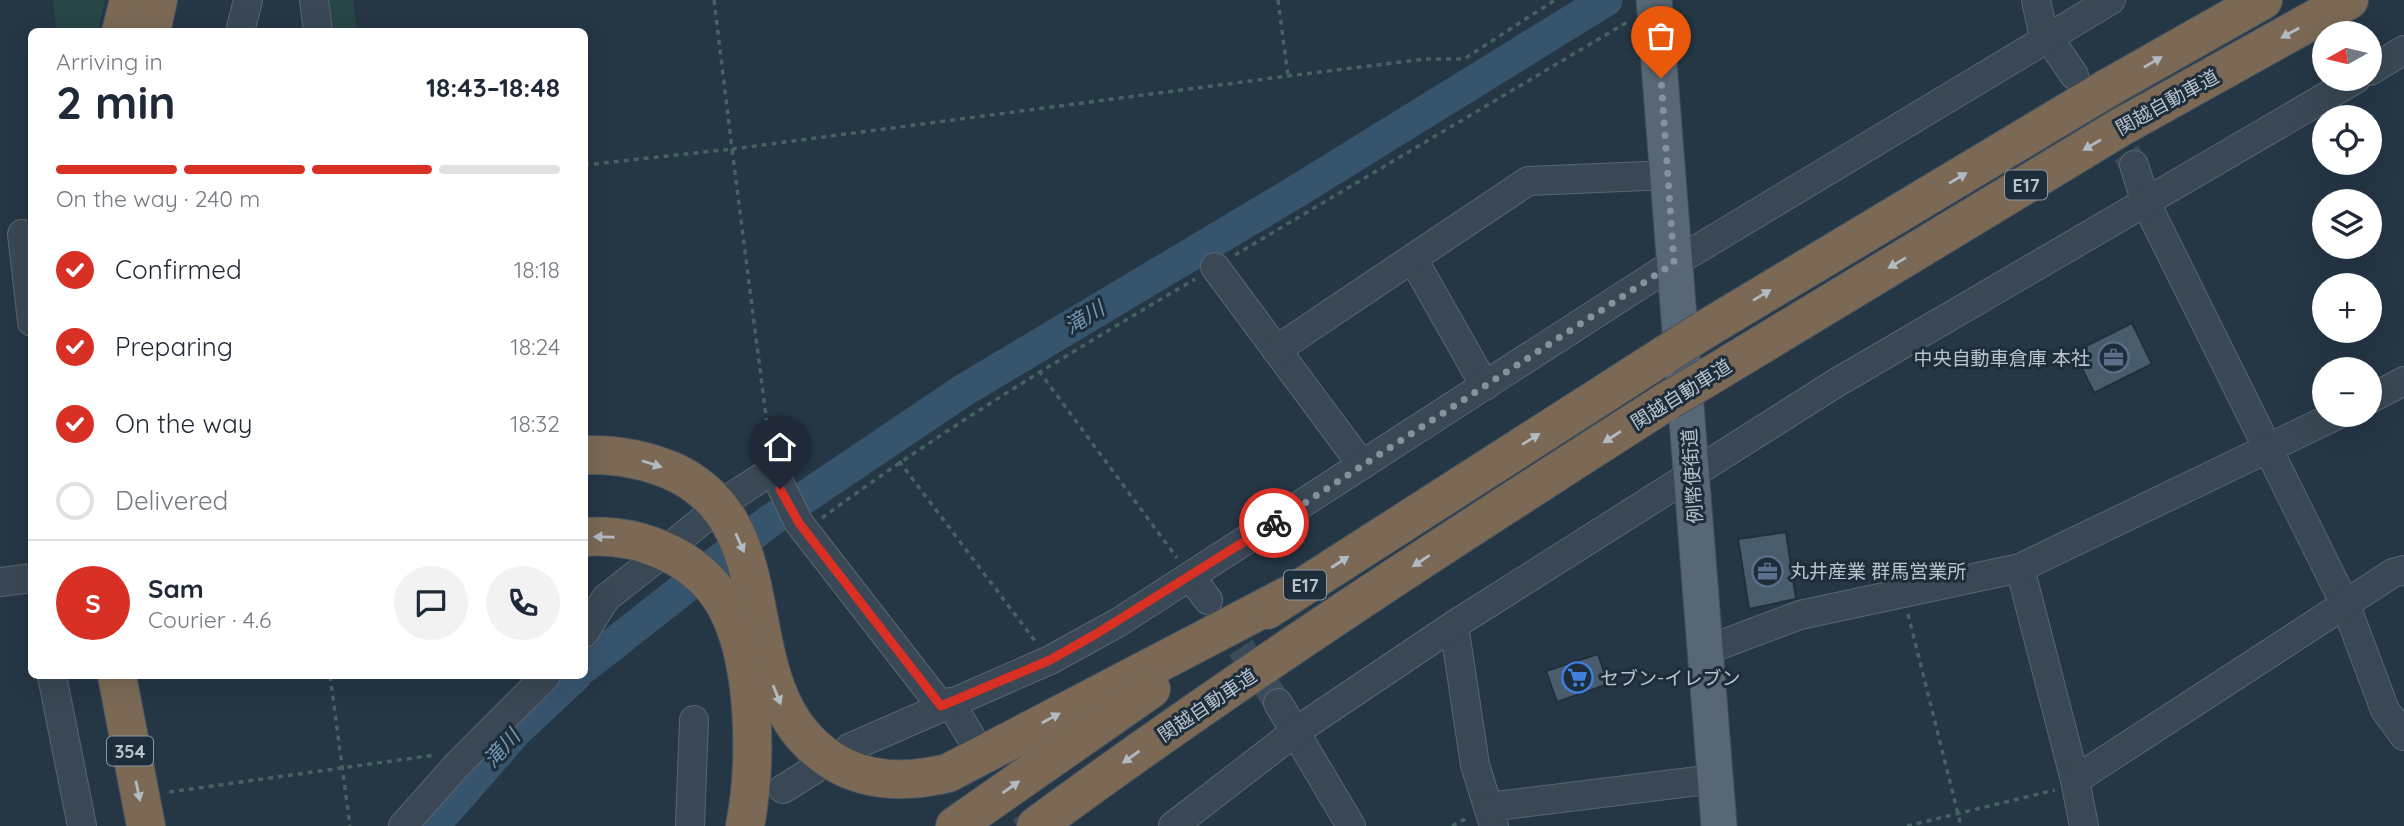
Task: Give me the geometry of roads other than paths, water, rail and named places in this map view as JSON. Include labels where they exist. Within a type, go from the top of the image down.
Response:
[{"type":"highway","points":[[122,28],[129,0]]},
{"type":"highway","points":[[152,28],[158,0]]},
{"type":"highway","name":"関越自動車道","points":[[955,826],[1289,594],[1704,330],[2095,96],[2263,0]]},
{"type":"highway","name":"関越自動車道","points":[[1037,826],[1134,754],[1290,648],[1669,400],[2121,127],[2349,0]]},
{"type":"highway","points":[[588,455],[631,457],[686,477],[719,508],[738,537],[737,635],[750,706],[750,802],[745,826]]},
{"type":"highway","points":[[588,537],[627,539],[666,552],[738,591],[779,702],[795,728],[817,750],[845,769],[894,781],[920,780],[948,774],[1289,594]]},
{"type":"highway","name":"354","points":[[93,679],[135,816]]},
{"type":"highway","name":"354","points":[[117,679],[135,816]]},
{"type":"main road","name":"例幣使街道","points":[[1657,2],[1674,263],[1719,826]]},
{"type":"street","points":[[241,28],[248,0]]},
{"type":"street","points":[[314,0],[318,28]]},
{"type":"street","points":[[2036,0],[2042,27],[2074,75]]},
{"type":"street","points":[[849,748],[1050,660],[1191,577],[1674,263],[2111,0]]},
{"type":"street","points":[[2382,64],[2404,50]]},
{"type":"street","points":[[1173,826],[1295,732],[1454,625],[1836,383],[2336,91]]},
{"type":"street","points":[[2134,165],[2146,203],[2346,606],[2385,710],[2404,736]]},
{"type":"street","points":[[1276,350],[1528,181],[1669,175]]},
{"type":"street","points":[[18,235],[28,297]]},
{"type":"street","points":[[1413,259],[1485,386]]},
{"type":"street","points":[[1215,267],[1362,465]]},
{"type":"street","points":[[2382,393],[2404,381]]},
{"type":"street","points":[[1704,651],[1800,615],[2020,568],[2313,427]]},
{"type":"street","points":[[588,627],[606,598],[719,508],[776,479],[799,523],[946,704],[975,744]]},
{"type":"street","points":[[2020,568],[2075,780],[2084,826]]},
{"type":"street","points":[[2075,780],[2393,573],[2404,570]]},
{"type":"street","points":[[1191,577],[1208,600]]},
{"type":"street","points":[[0,582],[28,578]]},
{"type":"street","points":[[1454,625],[1475,765],[1491,816],[1714,779]]},
{"type":"street","points":[[53,679],[82,826]]},
{"type":"street","points":[[403,826],[459,763],[543,679]]},
{"type":"street","points":[[1278,703],[1351,826]]},
{"type":"street","points":[[690,826],[694,720]]},
{"type":"street","points":[[783,789],[816,769]]},
{"type":"waterway","name":"滝川","points":[[588,664],[771,520],[964,390],[1297,191],[1606,0]]},
{"type":"waterway","name":"滝川","points":[[433,826],[516,731],[572,679]]},
{"type":"tunnel","points":[[2080,83],[2134,165]]},
{"type":"tunnel","points":[[1217,613],[1278,703]]},
{"type":"tunnel","points":[[975,744],[1034,826]]},
{"type":"place","name":"中央自動車倉庫 本社","points":[[2113,358]]},
{"type":"place","name":"丸井産業 群馬営業所","points":[[1767,571]]},
{"type":"place","name":"セブン-イレブン","points":[[1577,678]]}]
